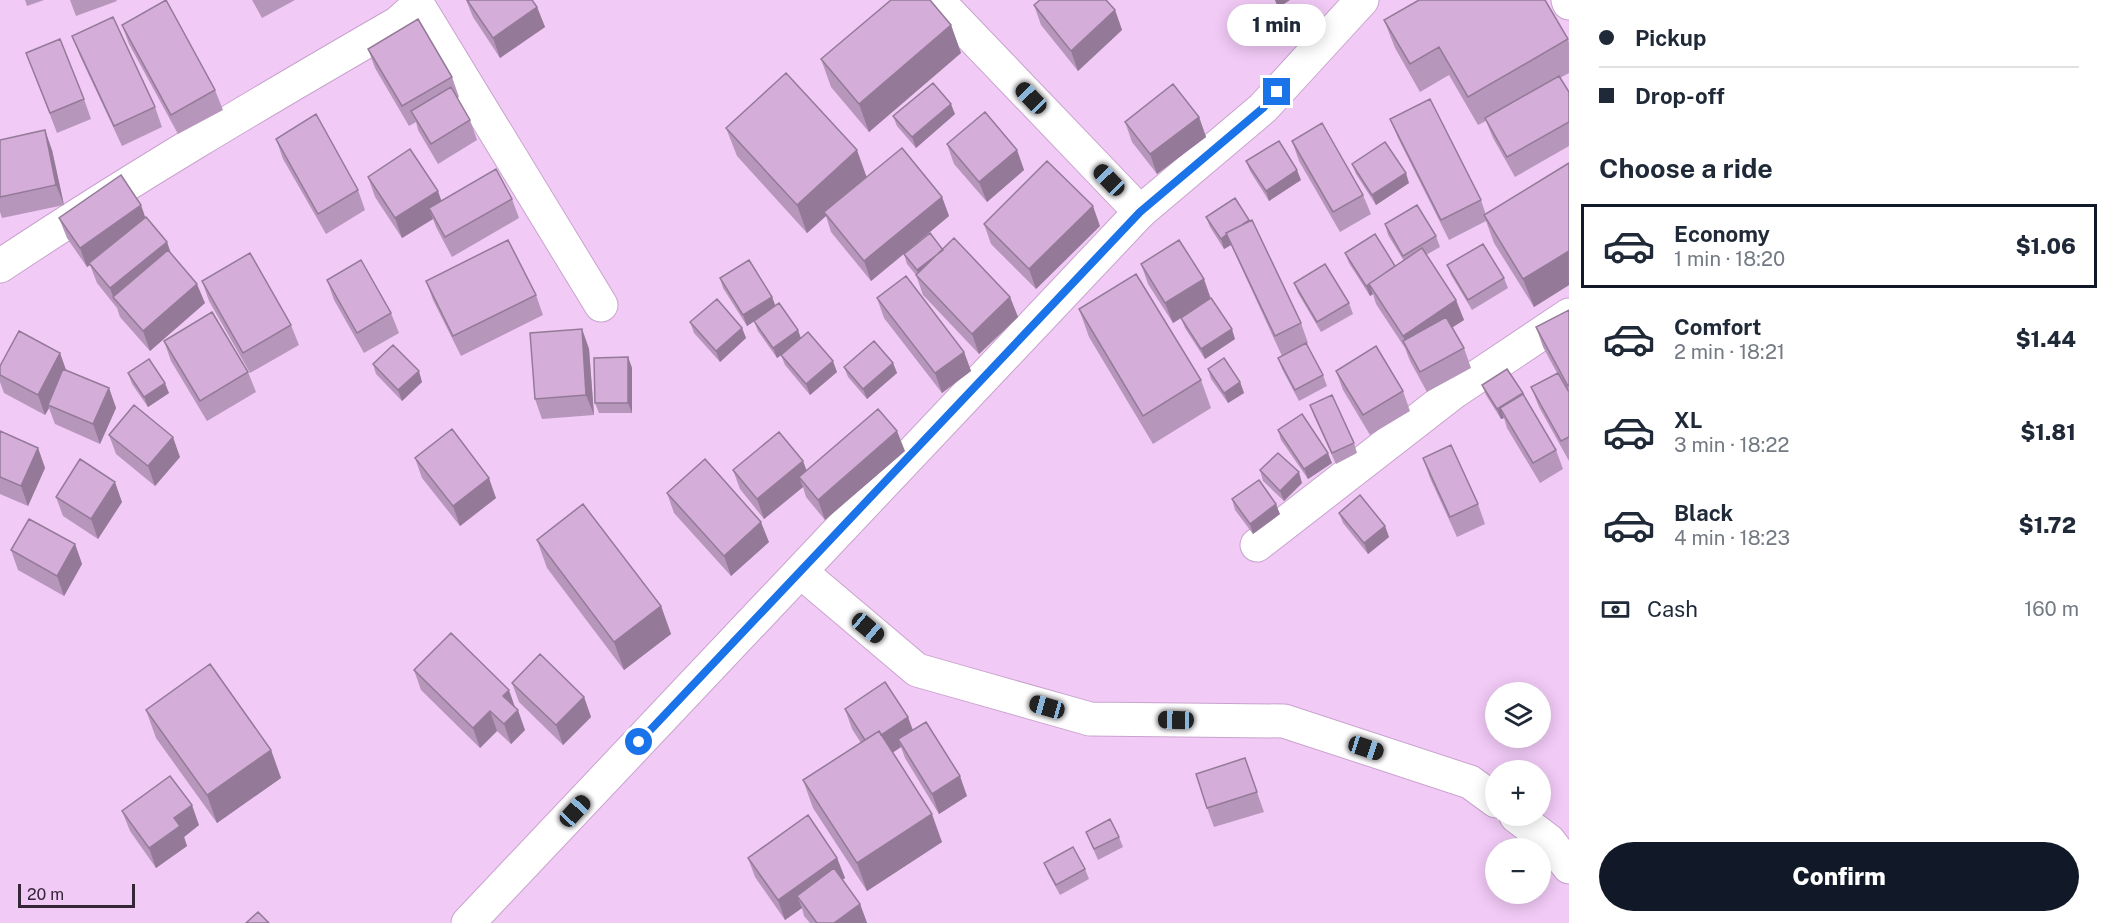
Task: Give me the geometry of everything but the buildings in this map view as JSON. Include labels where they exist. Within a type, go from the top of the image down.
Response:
[{"type":"street","points":[[937,0],[1140,212]]},
{"type":"street","points":[[476,920],[1140,212],[1263,108],[1362,0]]},
{"type":"street","points":[[0,266],[241,113],[398,23],[418,5],[601,305]]},
{"type":"street","points":[[1257,545],[1454,392],[1569,315]]},
{"type":"street","points":[[801,572],[917,670],[1090,719],[1284,721],[1470,782],[1485,793]]},
{"type":"street","points":[[1529,826],[1549,841],[1569,867]]},
{"type":"route","points":[[639,742],[1140,212],[1263,108],[1277,92]]}]
